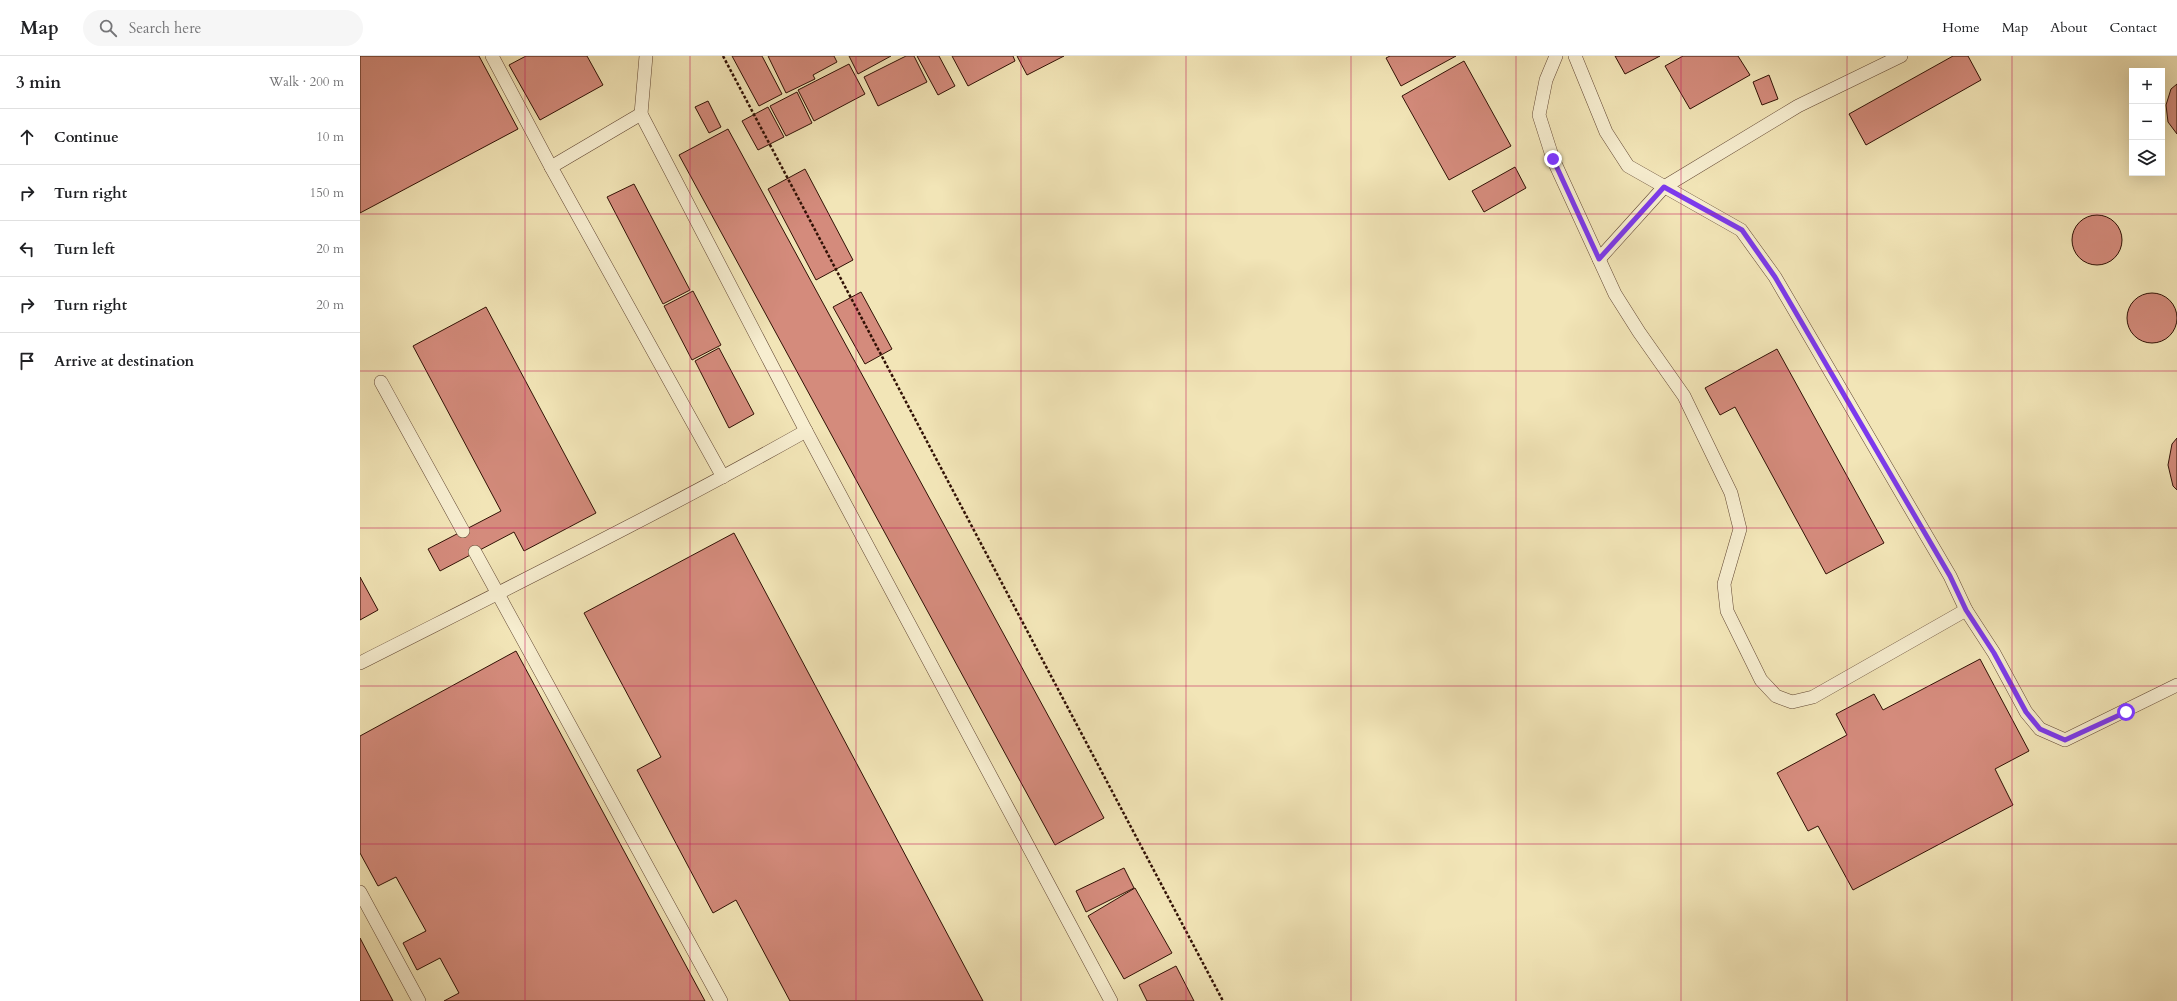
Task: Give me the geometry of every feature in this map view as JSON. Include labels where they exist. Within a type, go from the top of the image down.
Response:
[{"type":"lane","points":[[492,56],[551,167],[723,478]]},
{"type":"lane","points":[[646,56],[642,114],[806,431],[1111,1001]]},
{"type":"lane","points":[[1556,56],[1546,80],[1539,115],[1553,159],[1615,294],[1639,332],[1684,396],[1731,493],[1740,529],[1724,584],[1727,611],[1761,680],[1776,696],[1792,702],[1813,697],[1966,610]]},
{"type":"lane","points":[[1575,56],[1606,132],[1628,166],[1742,230],[1775,277],[1950,576],[1966,610],[1994,653],[2026,712],[2040,729],[2065,740],[2177,685]]},
{"type":"lane","points":[[1599,259],[1664,187],[1798,106],[1900,56]]},
{"type":"lane","points":[[551,167],[642,114]]},
{"type":"lane","points":[[381,382],[463,531]]},
{"type":"lane","points":[[360,662],[499,594],[723,478],[806,431]]},
{"type":"lane","points":[[475,552],[721,1001]]},
{"type":"lane","points":[[360,892],[419,1001]]},
{"type":"path","points":[[723,56],[1224,1001]]},
{"type":"building","points":[[360,56],[479,56],[518,129],[360,213]]},
{"type":"building","points":[[526,56],[587,56],[603,85],[540,120],[509,65]]},
{"type":"building","points":[[732,56],[762,56],[782,94],[759,106]]},
{"type":"building","points":[[768,56],[834,56],[837,62],[813,75],[815,79],[786,93]]},
{"type":"building","points":[[849,56],[891,56],[858,74]]},
{"type":"building","points":[[906,56],[914,56],[927,82],[878,106],[864,77]]},
{"type":"building","points":[[917,56],[939,56],[955,86],[938,95]]},
{"type":"building","points":[[952,56],[1013,56],[1015,61],[968,86]]},
{"type":"building","points":[[1017,56],[1064,56],[1027,75]]},
{"type":"building","points":[[1390,56],[1456,56],[1401,86],[1386,58]]},
{"type":"building","points":[[1615,56],[1660,56],[1625,74]]},
{"type":"building","points":[[1683,56],[1738,56],[1750,75],[1690,109],[1665,66]]},
{"type":"building","points":[[1953,56],[1968,56],[1981,80],[1866,145],[1849,114]]},
{"type":"building","points":[[1464,61],[1511,146],[1449,180],[1402,96]]},
{"type":"building","points":[[849,64],[865,94],[814,121],[798,90]]},
{"type":"building","points":[[1769,75],[1778,99],[1762,105],[1753,82]]},
{"type":"building","points":[[2177,84],[2177,134],[2168,122],[2166,105],[2171,89]]},
{"type":"building","points":[[797,92],[812,123],[786,136],[770,106]]},
{"type":"building","points":[[708,101],[721,127],[709,133],[695,107]]},
{"type":"building","points":[[768,107],[784,137],[758,150],[742,121]]},
{"type":"building","points":[[728,129],[1104,818],[1055,845],[679,155]]},
{"type":"building","points":[[1515,167],[1526,188],[1484,212],[1472,191]]},
{"type":"building","points":[[805,169],[853,260],[816,280],[768,189]]},
{"type":"building","points":[[634,184],[690,290],[663,304],[607,197]]},
{"type":"building","points":[[2097,215],[2106,217],[2117,226],[2122,240],[2120,249],[2111,260],[2097,265],[2088,263],[2077,254],[2072,240],[2074,231],[2083,220]]},
{"type":"building","points":[[693,291],[721,345],[692,360],[664,306]]},
{"type":"building","points":[[861,292],[892,349],[865,364],[833,307]]},
{"type":"building","points":[[2152,293],[2161,295],[2172,304],[2177,318],[2175,327],[2166,338],[2152,343],[2143,341],[2132,332],[2127,318],[2129,309],[2138,298]]},
{"type":"building","points":[[486,307],[596,513],[524,551],[514,532],[440,571],[428,549],[501,511],[413,346]]},
{"type":"building","points":[[719,348],[754,414],[729,428],[695,361]]},
{"type":"building","points":[[1777,349],[1884,543],[1826,574],[1735,407],[1720,415],[1705,388]]},
{"type":"building","points":[[2177,438],[2177,490],[2173,486],[2168,465],[2172,444]]},
{"type":"building","points":[[734,533],[983,1001],[790,1001],[736,900],[713,913],[637,770],[661,757],[584,613]]},
{"type":"building","points":[[360,577],[378,610],[360,620]]},
{"type":"building","points":[[516,651],[705,1001],[444,1001],[459,993],[440,958],[417,970],[403,943],[426,931],[396,877],[378,886],[360,853],[360,736]]},
{"type":"building","points":[[1980,659],[2029,751],[1995,769],[2013,805],[1853,890],[1818,826],[1808,831],[1777,773],[1847,735],[1836,714],[1874,694],[1883,710]]},
{"type":"building","points":[[1124,868],[1134,888],[1086,912],[1076,891]]},
{"type":"building","points":[[1135,888],[1172,953],[1124,979],[1088,916]]},
{"type":"building","points":[[360,938],[393,1001],[360,1001]]},
{"type":"building","points":[[1176,966],[1194,1001],[1147,1001],[1139,985]]},
{"type":"route","points":[[1553,159],[1599,259],[1664,187],[1688,198],[1742,230],[1775,277],[1950,576],[1966,610],[1994,653],[2026,712],[2040,729],[2065,740],[2126,712]]}]
